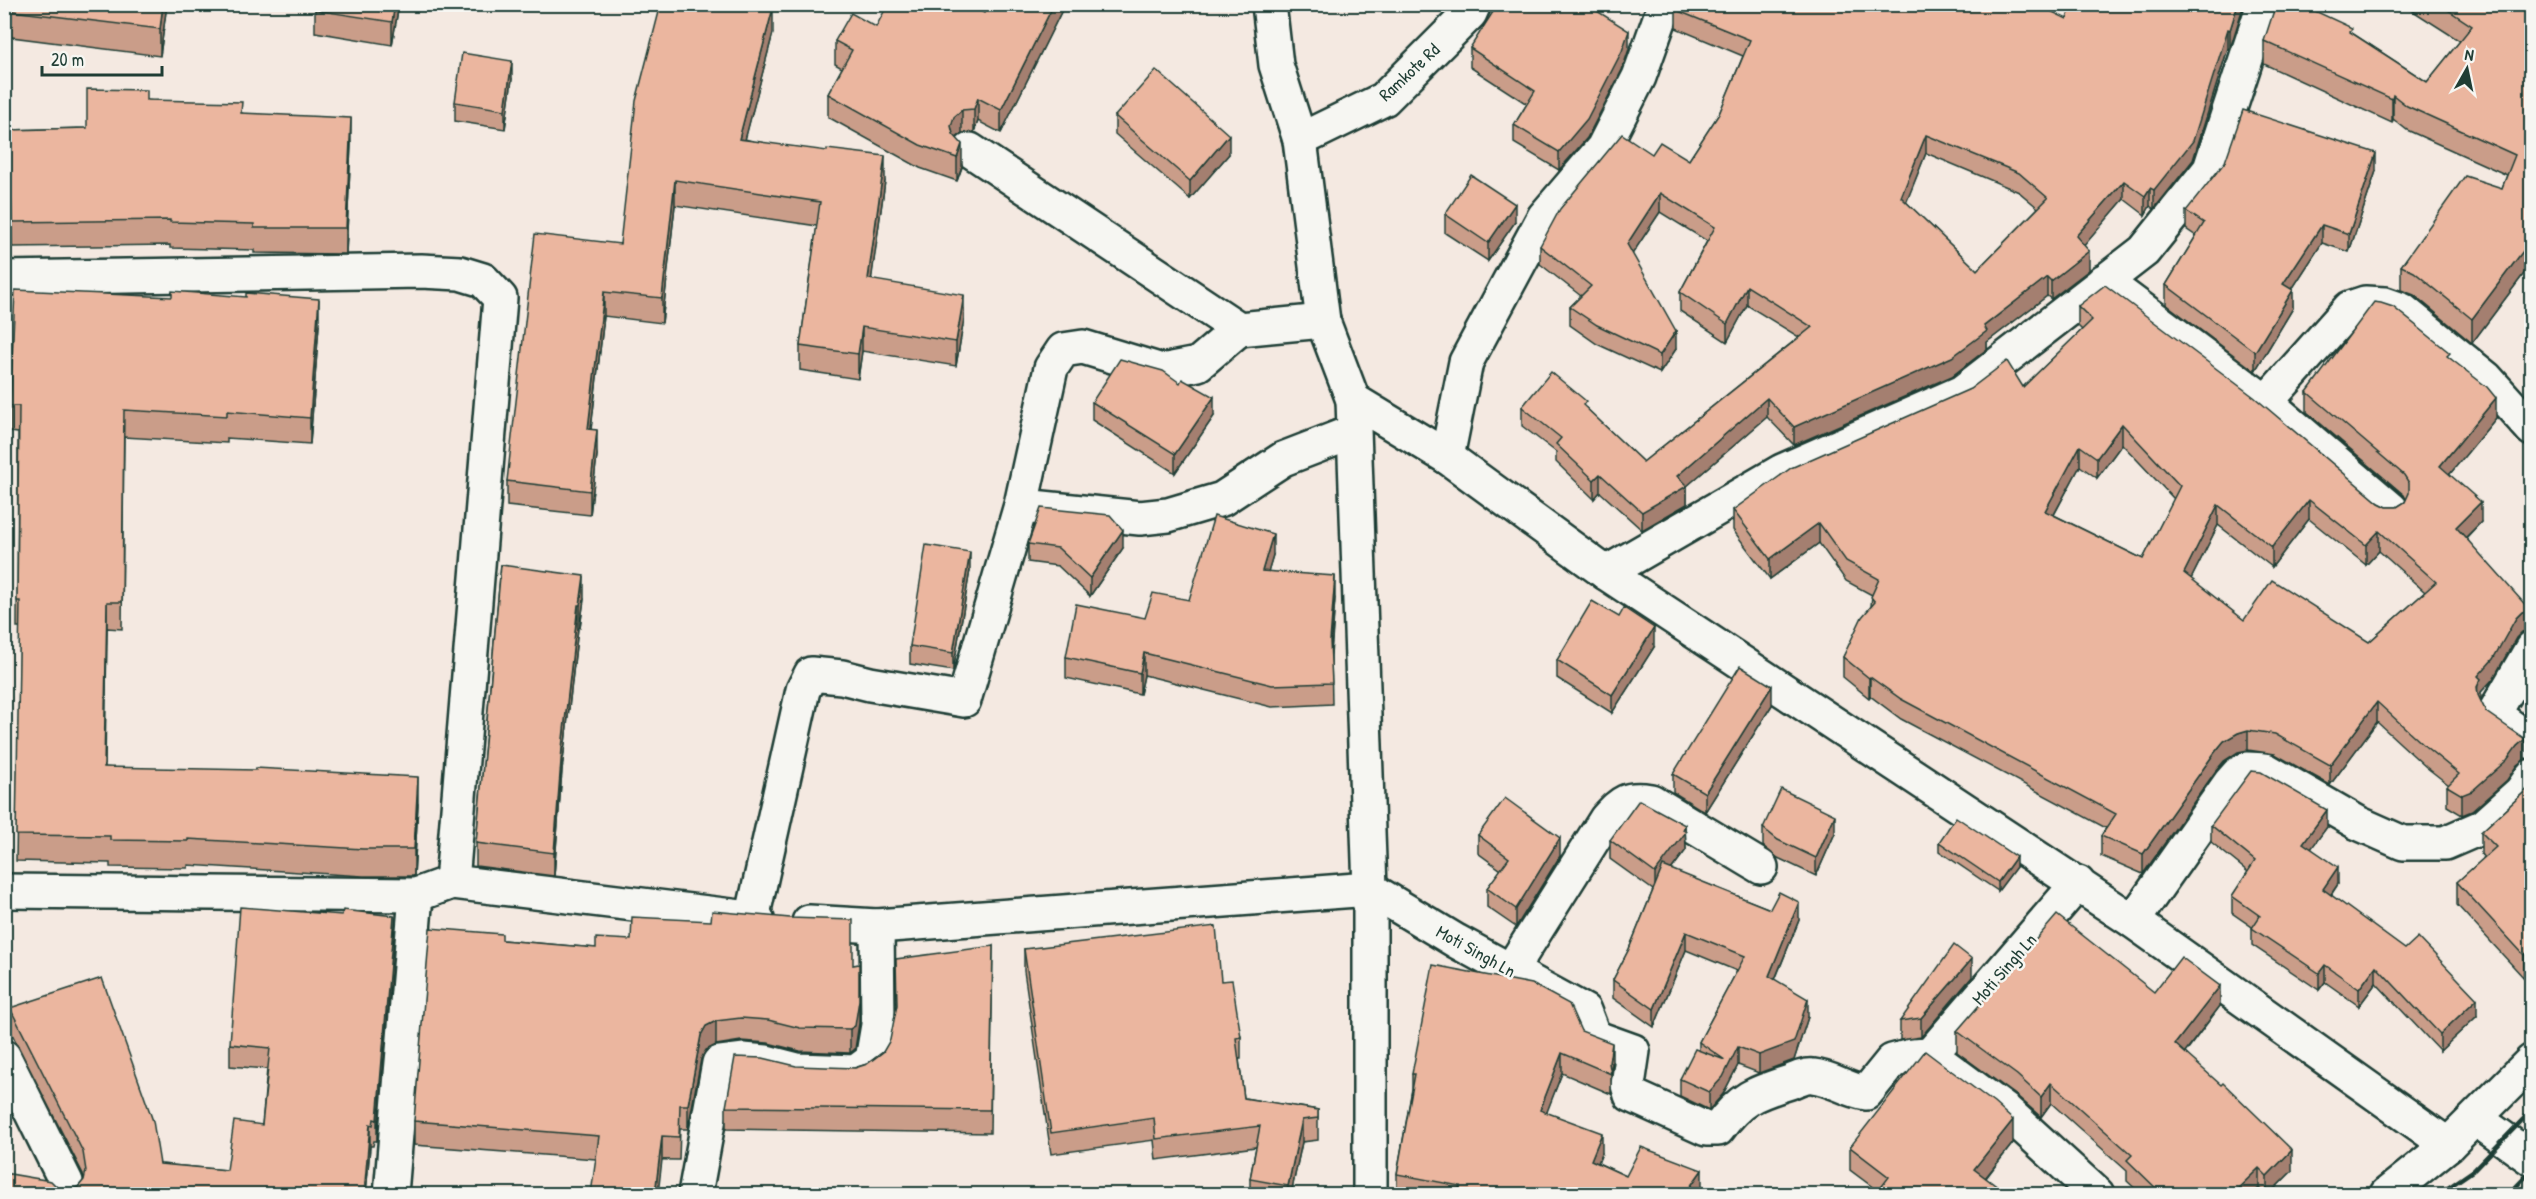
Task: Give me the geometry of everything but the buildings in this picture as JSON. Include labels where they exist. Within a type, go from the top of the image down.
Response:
[{"type":"street","points":[[1269,4],[1276,65],[1300,140],[1323,321],[1353,416],[1370,889],[1370,1194]]},
{"type":"street","name":"Ramkote Rd","points":[[1300,140],[1384,99],[1470,13],[1474,4]]},
{"type":"street","points":[[1447,457],[1466,363],[1544,217],[1603,148],[1639,77],[1665,4]]},
{"type":"street","points":[[1606,573],[1782,471],[1962,392],[2144,251],[2210,169],[2255,7]]},
{"type":"street","points":[[970,150],[1239,329]]},
{"type":"street","points":[[4,278],[421,271],[460,273],[483,280],[500,298],[452,882]]},
{"type":"street","points":[[2104,281],[2266,402],[2391,509]]},
{"type":"street","points":[[2266,402],[2350,308],[2365,303],[2385,304],[2402,310],[2486,378],[2532,429]]},
{"type":"street","points":[[752,919],[803,690],[811,674],[842,677],[964,700],[1021,505],[1051,368],[1063,350],[1083,347],[1162,371],[1198,364],[1239,329],[1323,321]]},
{"type":"street","points":[[1353,416],[1447,457],[1606,573],[2133,921],[2448,1145]]},
{"type":"street","points":[[1021,505],[1140,518],[1168,515],[1222,499],[1353,416]]},
{"type":"street","points":[[2532,648],[2496,710],[2499,717],[2532,742]]},
{"type":"street","points":[[2133,921],[2230,783],[2238,774],[2247,769],[2266,770],[2358,823],[2403,843],[2445,843],[2482,827],[2528,790]]},
{"type":"street","points":[[1511,970],[1606,819],[1623,801],[1637,799],[1651,801],[1761,867]]},
{"type":"street","points":[[4,891],[416,895],[452,882],[752,919],[877,926],[1370,889]]},
{"type":"street","name":"Moti Singh Ln","points":[[1370,889],[1456,942],[1584,1011],[1594,1037],[1633,1051],[1628,1085],[1631,1095],[1666,1109],[1706,1130],[1718,1129],[1737,1106],[1754,1094],[1777,1086],[1810,1075],[1832,1080],[1866,1093],[1892,1061],[1911,1056],[1930,1055],[2078,884]]},
{"type":"street","points":[[391,1194],[416,895]]},
{"type":"street","points":[[695,1194],[719,1063],[743,1060],[766,1062],[797,1070],[856,1072],[872,1060],[878,1024],[877,926]]},
{"type":"street","points":[[1930,1055],[2006,1112],[2097,1194]]},
{"type":"street","points":[[4,1057],[66,1182],[67,1194]]},
{"type":"street","points":[[2387,1194],[2448,1145],[2532,1061]]},
{"type":"street","points":[[2476,1119],[2532,1160]]},
{"type":"railway","points":[[2439,1194],[2474,1170],[2532,1110]]},
{"type":"railway","points":[[2509,1194],[2532,1170]]}]
